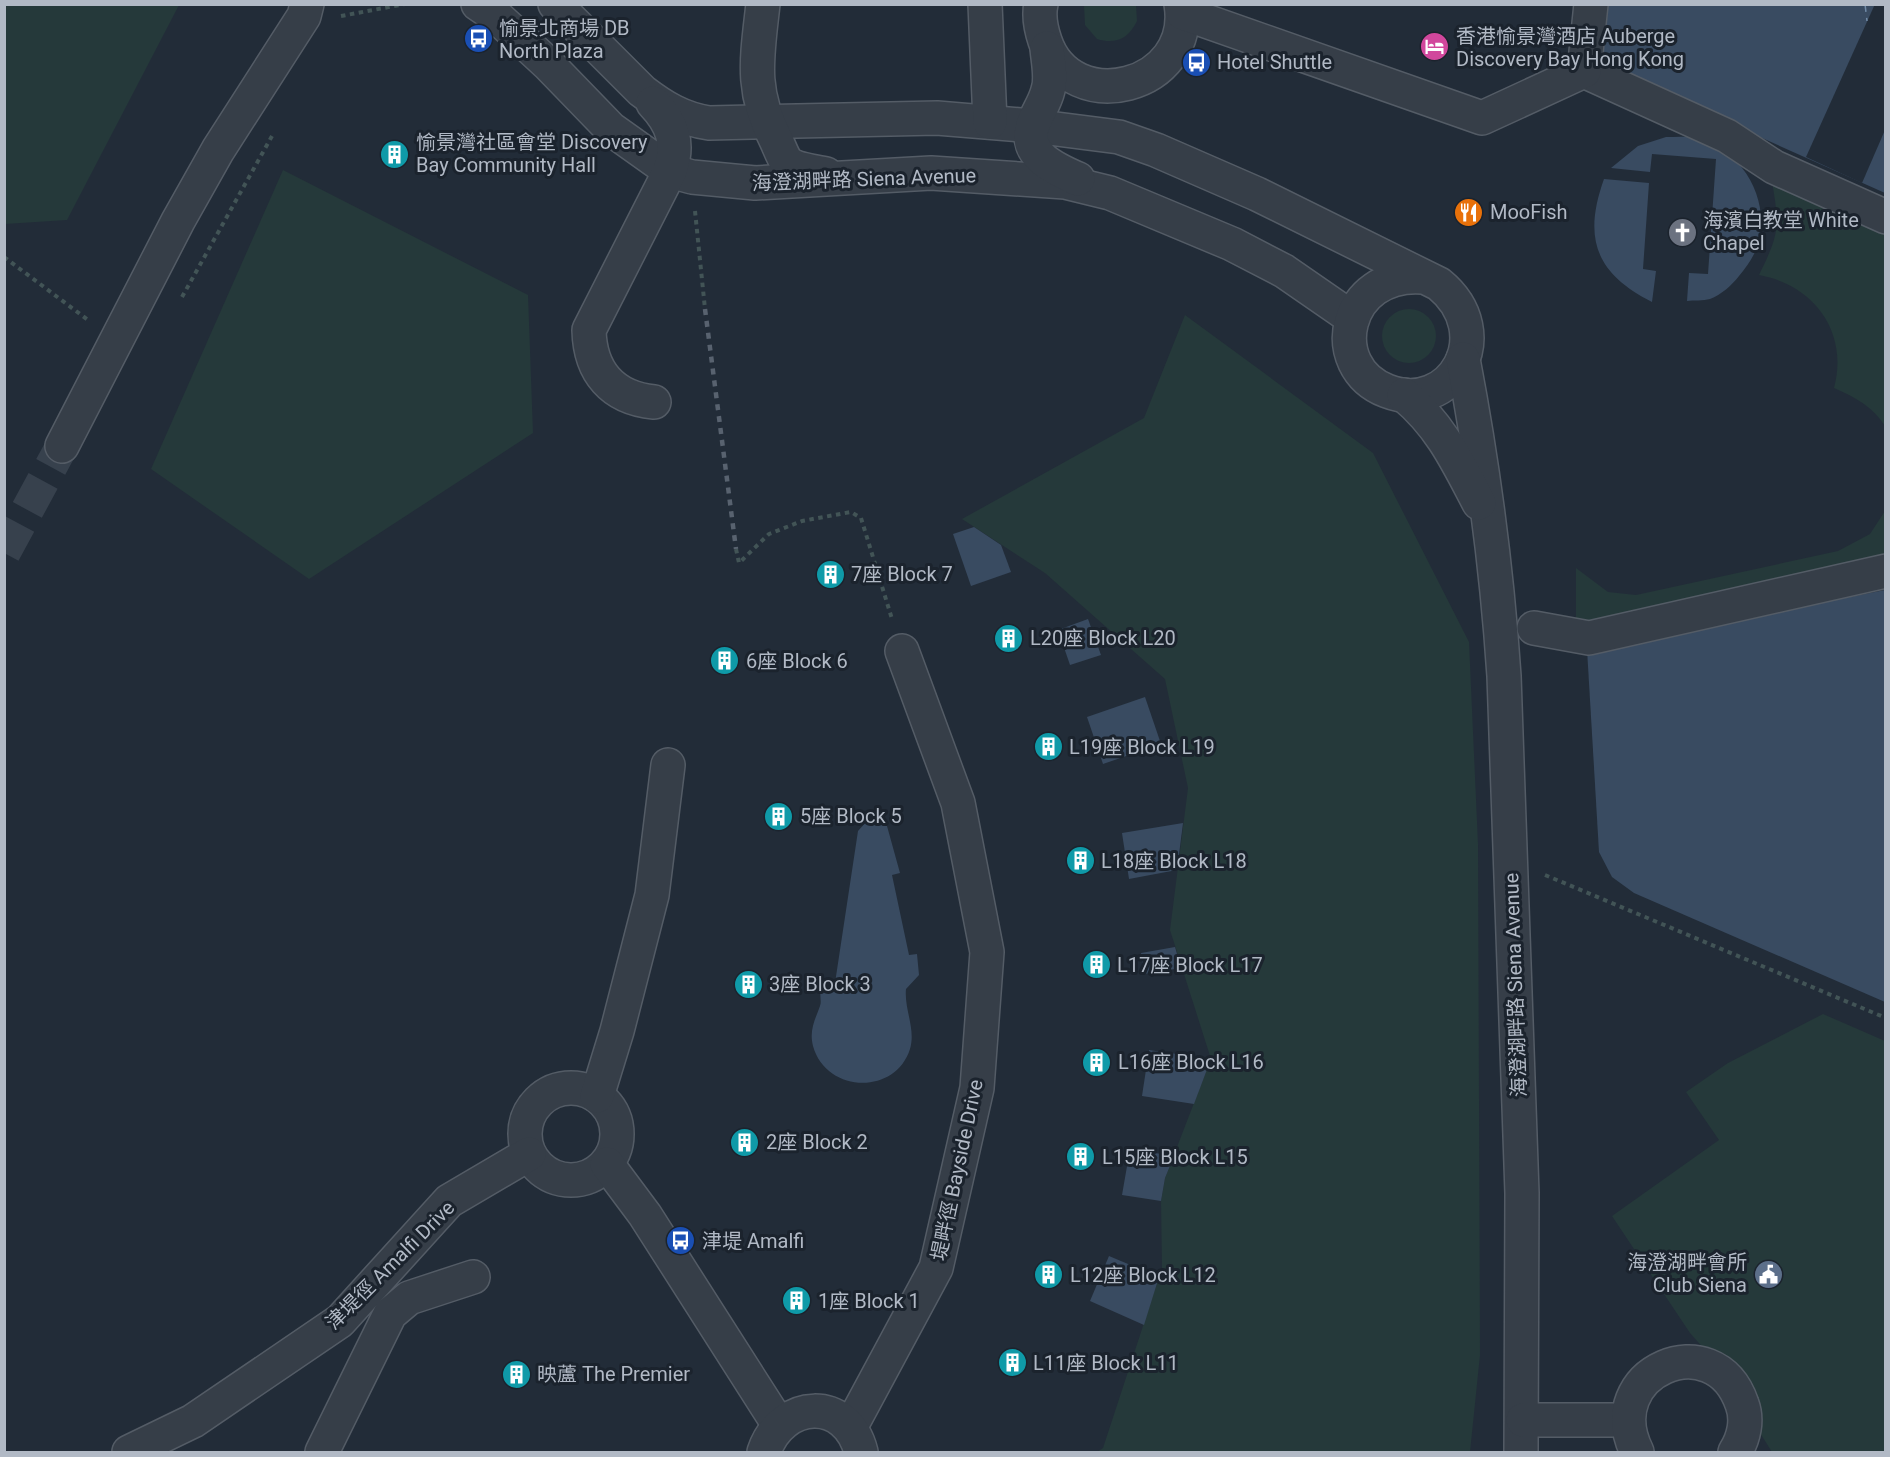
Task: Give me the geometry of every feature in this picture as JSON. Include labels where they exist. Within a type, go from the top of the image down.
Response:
[{"type":"street","points":[[478,4],[497,17],[548,64],[611,129],[681,174]]},
{"type":"street","name":"海澄湖畔路 Siena Avenue","points":[[555,4],[642,91],[657,103],[688,120],[709,123],[937,118],[1033,126],[1119,137],[1156,150],[1328,227],[1423,278],[1439,284],[1452,294],[1462,309],[1468,325],[1468,343],[1463,359],[1454,375],[1440,387],[1423,394],[1404,395],[1379,387],[1360,369],[1352,353],[1350,335],[1352,318],[1360,302],[1372,289],[1388,280],[1405,276],[1423,278]]},
{"type":"street","points":[[764,4],[757,75],[759,99],[767,122],[787,162],[815,172],[854,178]]},
{"type":"street","points":[[985,4],[990,122]]},
{"type":"street","points":[[1041,4],[1041,30],[1047,48],[1058,65],[1078,80],[1102,87],[1127,85],[1145,78],[1167,59],[1180,32],[1182,9],[1482,118],[1584,72],[1726,136],[1774,167],[1886,217]]},
{"type":"street","points":[[1584,72],[1591,4]]},
{"type":"street","points":[[62,446],[114,339],[218,150],[317,13]]},
{"type":"street","points":[[1047,48],[1049,88],[1033,126],[1030,140],[1035,152],[1046,162],[1110,193]]},
{"type":"street","points":[[1127,85],[1119,106],[1120,125],[1156,150]]},
{"type":"street","points":[[642,91],[661,111],[676,140],[676,154],[681,174],[589,330],[591,356],[607,382],[636,400],[654,402]]},
{"type":"street","name":"海澄湖畔路 Siena Avenue","points":[[681,174],[755,183],[931,173],[1065,182],[1110,193],[1232,244],[1284,271],[1352,318]]},
{"type":"street","name":"海澄湖畔路 Siena Avenue","points":[[1463,359],[1482,466],[1498,596],[1511,834],[1521,1192],[1523,1420],[1521,1452]]},
{"type":"street","name":"海澄湖畔路 Siena Avenue","points":[[1404,395],[1420,408],[1444,436],[1487,518]]},
{"type":"street","points":[[1534,628],[1589,638],[1886,572]]},
{"type":"street","name":"堤畔徑 Bayside Drive","points":[[771,1438],[792,1416],[808,1412],[824,1413],[838,1418],[856,1440],[936,1268],[977,1088],[987,951],[958,803],[902,651]]},
{"type":"street","points":[[597,1096],[617,1031],[652,895],[668,765]]},
{"type":"street","points":[[568,1088],[584,1089],[597,1096],[608,1106],[616,1120],[618,1136],[607,1164],[595,1174],[580,1180],[565,1180],[550,1176],[537,1167],[529,1154],[525,1140],[526,1124],[531,1110],[541,1099],[554,1091],[568,1088]]},
{"type":"street","name":"津堤徑 Amalfi Drive","points":[[129,1452],[193,1420],[340,1321],[449,1201],[529,1154]]},
{"type":"street","points":[[607,1164],[645,1215],[771,1438]]},
{"type":"street","points":[[322,1452],[390,1314],[409,1298],[473,1276]]},
{"type":"street","points":[[1637,1452],[1629,1438],[1627,1420],[1631,1401],[1640,1384],[1654,1371],[1682,1362],[1710,1366],[1726,1377],[1738,1392],[1744,1410],[1744,1430],[1735,1452]]},
{"type":"street","points":[[1523,1420],[1627,1420]]},
{"type":"path","points":[[317,13],[340,16],[405,4]]},
{"type":"path","points":[[180,301],[273,134]]},
{"type":"path","points":[[681,174],[705,309]]},
{"type":"path","points":[[4,257],[114,339]]},
{"type":"path","points":[[736,549],[739,563],[769,534],[802,521],[851,512],[861,518],[902,651]]},
{"type":"path","points":[[1544,874],[1886,1017]]},
{"type":"green space","points":[[5,4],[179,5],[67,220],[5,224]]},
{"type":"green space","points":[[1084,5],[1136,5],[1137,21],[1130,32],[1121,39],[1104,41],[1097,39],[1085,25]]},
{"type":"green space","points":[[283,170],[528,295],[533,433],[309,579],[151,469]]},
{"type":"green space","points":[[1772,182],[1885,234],[1885,426],[1863,403],[1834,388],[1837,367],[1836,348],[1823,314],[1811,300],[1796,289],[1779,280],[1759,275],[1771,250],[1776,230]]},
{"type":"green space","points":[[1409,309],[1419,311],[1428,317],[1434,326],[1436,336],[1434,346],[1428,355],[1419,361],[1409,363],[1399,361],[1390,355],[1384,346],[1382,336],[1384,326],[1390,317],[1399,311]]},
{"type":"green space","points":[[1185,315],[1373,453],[1469,642],[1478,844],[1480,1355],[1470,1452],[1097,1452],[1103,1448],[1162,1268],[1161,1201],[1165,1178],[1211,1059],[1170,930],[1188,788],[1165,679],[1045,573],[962,519],[1144,418]]},
{"type":"green space","points":[[1885,511],[1885,559],[1583,628],[1576,623],[1576,568],[1608,592],[1636,595],[1838,551],[1870,534]]},
{"type":"green space","name":"海澄湖畔會所 Club Siena","points":[[1823,1014],[1885,1041],[1885,1452],[1772,1452],[1713,1359],[1690,1333],[1612,1216],[1719,1140],[1686,1092],[1728,1063]]},
{"type":"water","points":[[1607,5],[1885,5],[1885,193],[1601,66]]},
{"type":"water","points":[[1666,137],[1694,138],[1725,151],[1748,176],[1760,207],[1759,240],[1754,255],[1733,283],[1710,299],[1687,301],[1689,273],[1708,274],[1716,159],[1652,154],[1650,172],[1611,168],[1638,146]]},
{"type":"water","points":[[1604,179],[1649,183],[1643,269],[1656,271],[1652,302],[1618,279],[1606,266],[1599,252],[1595,236],[1595,219]]},
{"type":"water","points":[[974,527],[1001,545],[1011,572],[971,586],[953,534]]},
{"type":"water","points":[[1885,590],[1885,1002],[1634,893],[1612,877],[1599,852],[1587,649]]},
{"type":"water","points":[[1088,619],[1101,655],[1070,665],[1058,630]]},
{"type":"water","points":[[1145,697],[1161,744],[1103,764],[1087,717]]},
{"type":"water","points":[[874,820],[887,826],[900,873],[892,875],[909,955],[917,954],[919,975],[906,989],[912,1034],[910,1049],[902,1064],[890,1075],[876,1081],[861,1083],[845,1080],[832,1073],[820,1062],[813,1046],[812,1035],[813,1025],[821,1004],[821,988],[835,983],[858,831],[867,821]]},
{"type":"water","points":[[1183,823],[1177,870],[1129,879],[1122,833]]},
{"type":"water","points":[[1175,947],[1181,968],[1144,974],[1141,953]]},
{"type":"water","points":[[1149,1050],[1211,1059],[1194,1104],[1142,1096]]},
{"type":"water","points":[[1130,1149],[1174,1156],[1165,1178],[1161,1201],[1122,1195]]},
{"type":"water","points":[[1109,1256],[1159,1277],[1144,1325],[1090,1301]]},
{"type":"pier","points":[[1875,4],[1885,5],[1885,130],[1862,183],[1806,157]]},
{"type":"ferry route","points":[[1865,4],[1867,21]]},
{"type":"tunnel","points":[[4,553],[62,446]]},
{"type":"railway","points":[[705,309],[736,549]]},
{"type":"place","name":"愉景北商場 DB North Plaza","points":[[478,39]]},
{"type":"place","name":"香港愉景灣酒店 Auberge Discovery Bay Hong Kong","points":[[1435,47]]},
{"type":"place","name":"Hotel Shuttle","points":[[1196,62]]},
{"type":"place","name":"愉景灣社區會堂 Discovery Bay Community Hall","points":[[395,154]]},
{"type":"place","name":"MooFish","points":[[1469,212]]},
{"type":"place","name":"海濱白教堂 White Chapel","points":[[1682,232]]},
{"type":"place","name":"7座 Block 7","points":[[830,574]]},
{"type":"place","name":"L20座 Block L20","points":[[1009,638]]},
{"type":"place","name":"6座 Block 6","points":[[725,661]]},
{"type":"place","name":"L19座 Block L19","points":[[1048,747]]},
{"type":"place","name":"5座 Block 5","points":[[779,816]]},
{"type":"place","name":"L18座 Block L18","points":[[1080,861]]},
{"type":"place","name":"L17座 Block L17","points":[[1096,965]]},
{"type":"place","name":"3座 Block 3","points":[[748,984]]},
{"type":"place","name":"L16座 Block L16","points":[[1097,1062]]},
{"type":"place","name":"2座 Block 2","points":[[745,1142]]},
{"type":"place","name":"L15座 Block L15","points":[[1081,1157]]},
{"type":"place","name":"津堤 Amalfi","points":[[681,1241]]},
{"type":"place","name":"海澄湖畔會所 Club Siena","points":[[1768,1274]]},
{"type":"place","name":"L12座 Block L12","points":[[1049,1275]]},
{"type":"place","name":"1座 Block 1","points":[[797,1301]]},
{"type":"place","name":"L11座 Block L11","points":[[1012,1363]]},
{"type":"place","name":"映蘆 The Premier","points":[[516,1374]]}]
